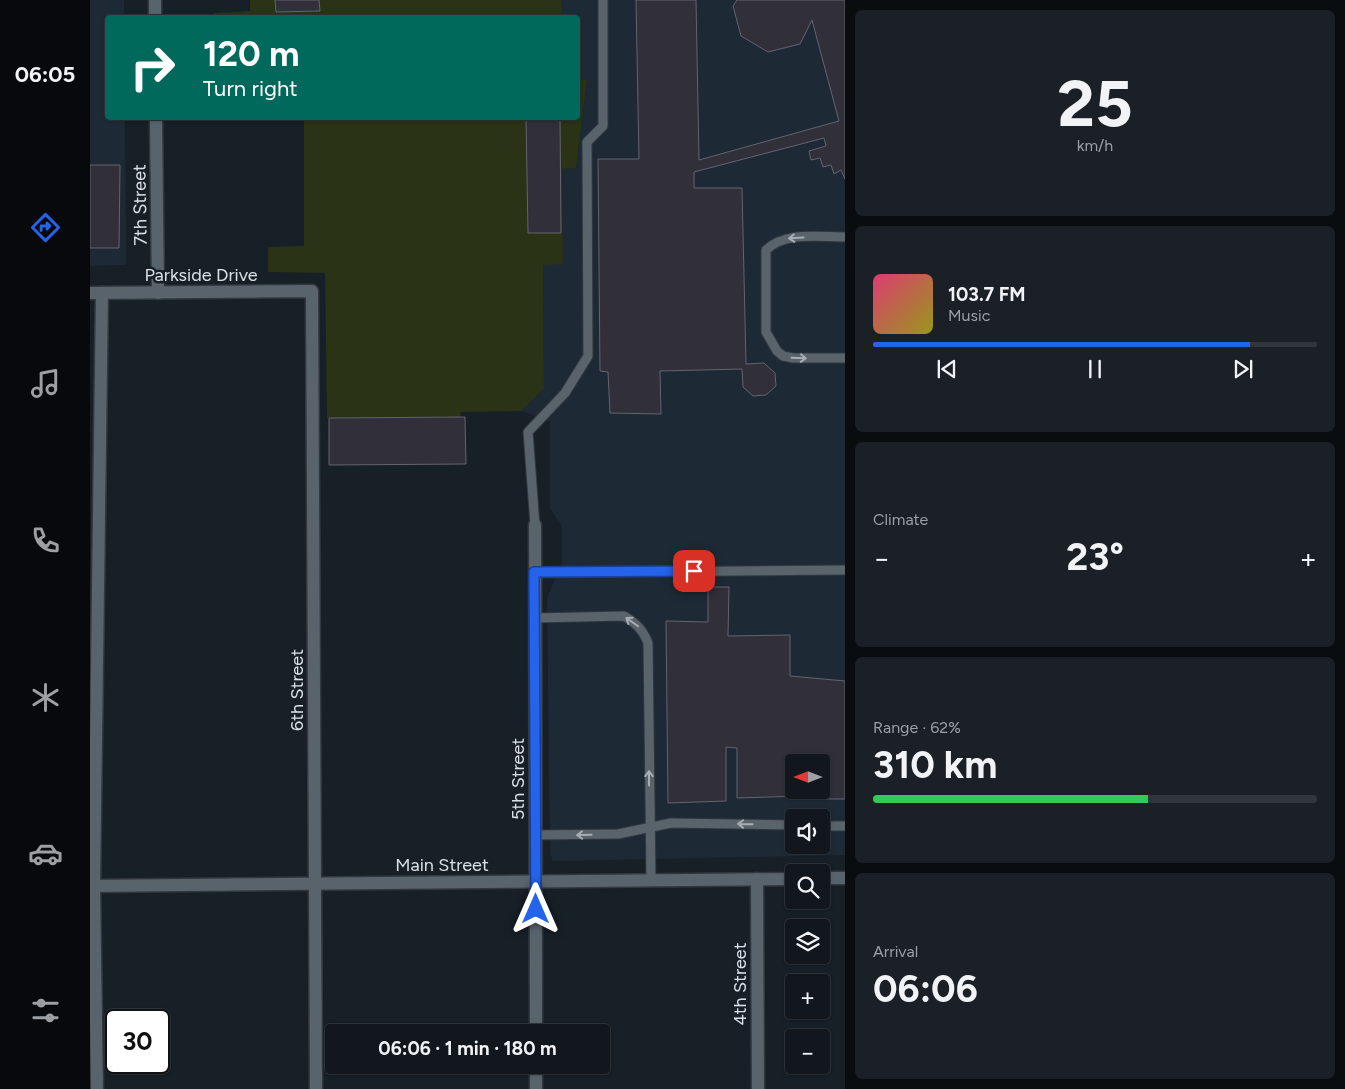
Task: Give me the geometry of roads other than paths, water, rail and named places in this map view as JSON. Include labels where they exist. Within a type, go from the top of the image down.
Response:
[{"type":"street","points":[[155,0],[155,15]]},
{"type":"street","name":"7th Street","points":[[156,120],[158,293]]},
{"type":"street","name":"Parkside Drive","points":[[96,293],[312,291]]},
{"type":"street","name":"6th Street","points":[[312,291],[316,1089]]},
{"type":"street","points":[[96,293],[92,886],[97,1089]]},
{"type":"street","name":"5th Street","points":[[534,525],[536,1024]]},
{"type":"street","points":[[830,878],[845,878]]},
{"type":"street","name":"4th Street","points":[[757,879],[758,1089]]},
{"type":"street","name":"Main Street","points":[[92,886],[785,879]]},
{"type":"street","points":[[536,1074],[536,1089]]},
{"type":"lane","points":[[534,525],[528,432],[565,393],[588,356],[587,142],[604,126],[603,0]]},
{"type":"lane","points":[[845,237],[791,237],[774,242],[766,250],[766,332],[777,351],[783,356],[793,358],[845,358]]},
{"type":"lane","points":[[534,572],[845,570]]},
{"type":"lane","points":[[535,618],[624,616],[636,624],[645,634],[648,643],[651,880]]},
{"type":"lane","points":[[536,836],[618,834],[671,823],[785,825]]},
{"type":"lane","points":[[830,826],[845,826]]}]
